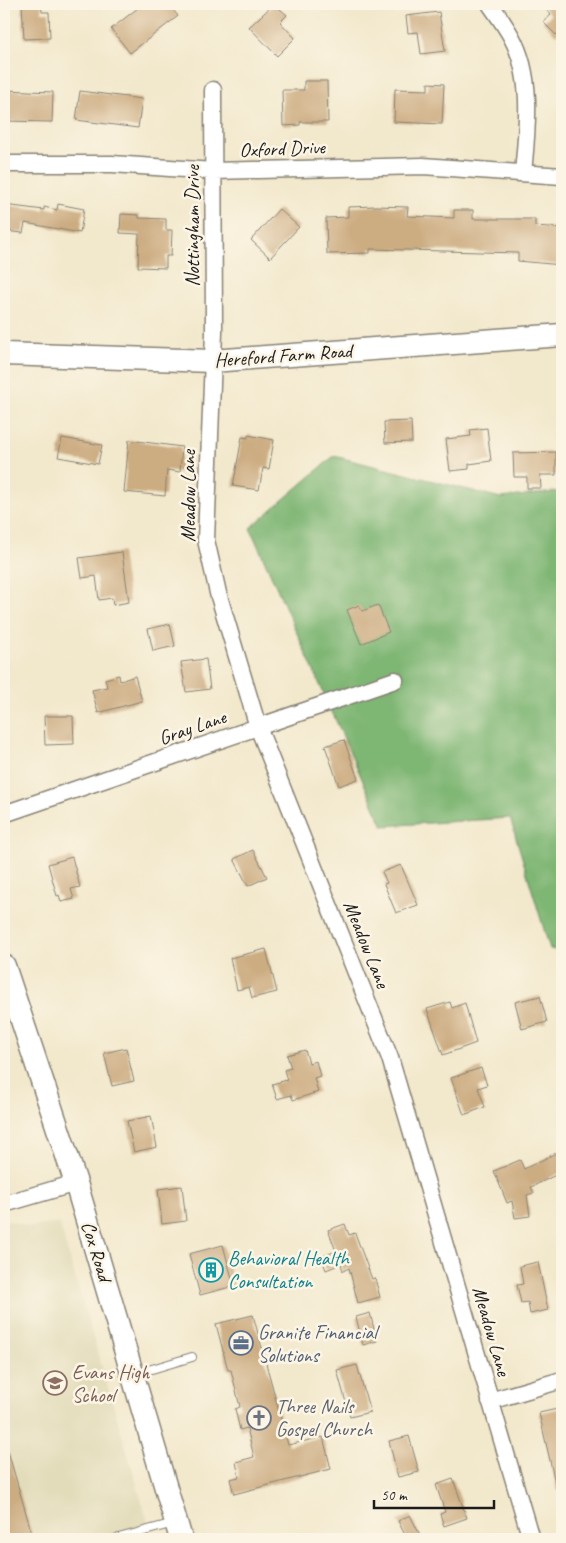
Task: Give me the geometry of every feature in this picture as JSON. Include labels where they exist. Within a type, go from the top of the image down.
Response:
[{"type":"street","points":[[490,4],[512,37],[524,73],[529,108],[523,173]]},
{"type":"street","name":"Nottingham Drive","points":[[212,90],[214,171],[212,361]]},
{"type":"street","name":"Oxford Drive","points":[[4,164],[112,164],[214,171],[414,166],[562,176]]},
{"type":"street","name":"Hereford Farm Road","points":[[4,354],[212,361],[562,334]]},
{"type":"street","name":"Meadow Lane","points":[[212,361],[206,540],[218,594],[258,727],[390,1058],[531,1539]]},
{"type":"street","name":"Gray Lane","points":[[4,814],[395,680]]},
{"type":"street","name":"Cox Road","points":[[4,966],[76,1183],[179,1531]]},
{"type":"street","points":[[4,1201],[11,1202],[76,1183]]},
{"type":"street","points":[[490,1400],[562,1380]]},
{"type":"lane","points":[[133,1374],[192,1356]]},
{"type":"lane","points":[[115,1539],[179,1531]]},
{"type":"shaded area","name":"Evans High School","points":[[4,1219],[29,1227],[59,1223],[153,1539],[4,1539]]},
{"type":"green space","points":[[334,456],[501,498],[562,491],[562,951],[550,949],[510,818],[383,826],[250,528]]},
{"type":"building","points":[[22,4],[41,4],[42,12],[49,12],[50,38],[24,39]]},
{"type":"building","points":[[143,4],[168,4],[178,16],[130,53],[111,29]]},
{"type":"building","points":[[274,4],[287,15],[280,22],[295,38],[277,56],[249,27]]},
{"type":"building","points":[[541,4],[562,4],[562,29],[556,35],[543,22],[551,15]]},
{"type":"building","points":[[439,12],[445,51],[421,54],[418,32],[408,33],[406,16]]},
{"type":"building","points":[[304,81],[327,81],[328,122],[300,122],[300,125],[283,126],[282,90],[304,90]]},
{"type":"building","points":[[428,83],[444,84],[442,124],[394,122],[395,89],[428,90]]},
{"type":"building","points":[[4,90],[53,92],[52,122],[4,121]]},
{"type":"building","points":[[80,91],[142,99],[138,128],[76,120]]},
{"type":"building","points":[[58,204],[84,209],[80,233],[25,223],[23,233],[4,231],[4,205],[44,210],[44,207],[57,210]]},
{"type":"building","points":[[348,207],[408,207],[407,216],[454,218],[454,210],[473,210],[473,219],[535,219],[535,226],[562,228],[562,265],[518,261],[518,253],[370,249],[370,253],[327,254],[326,218],[348,217]]},
{"type":"building","points":[[279,209],[299,227],[270,258],[251,240]]},
{"type":"building","points":[[121,214],[139,215],[139,218],[166,219],[166,230],[172,230],[171,256],[166,256],[166,268],[138,267],[139,234],[120,233]]},
{"type":"building","points":[[411,421],[412,442],[385,443],[384,422]]},
{"type":"building","points":[[487,428],[491,461],[469,464],[469,469],[450,471],[446,439],[471,436],[470,430]]},
{"type":"building","points":[[248,435],[274,440],[269,469],[263,468],[259,490],[233,486],[242,437],[248,438]]},
{"type":"building","points":[[62,438],[102,445],[98,464],[58,457]]},
{"type":"building","points":[[129,440],[182,447],[180,472],[167,470],[165,496],[124,492]]},
{"type":"building","points":[[556,452],[556,475],[540,475],[541,488],[527,488],[527,477],[514,477],[513,453]]},
{"type":"building","points":[[122,552],[129,602],[113,605],[112,598],[99,600],[96,576],[82,578],[79,558]]},
{"type":"building","points":[[359,605],[362,611],[378,605],[389,632],[361,644],[347,610]]},
{"type":"building","points":[[170,624],[175,646],[153,651],[148,629]]},
{"type":"building","points":[[206,659],[210,689],[186,692],[181,662]]},
{"type":"building","points":[[119,675],[120,681],[135,676],[142,701],[98,713],[92,690],[107,687],[105,679]]},
{"type":"building","points":[[44,716],[73,716],[74,744],[45,745]]},
{"type":"building","points":[[344,740],[358,779],[339,786],[325,746]]},
{"type":"building","points":[[253,850],[267,877],[248,886],[234,859]]},
{"type":"building","points":[[72,857],[80,887],[71,889],[74,899],[61,902],[59,895],[57,896],[48,864]]},
{"type":"building","points":[[401,865],[418,905],[396,913],[384,884],[387,883],[382,872]]},
{"type":"building","points":[[266,949],[277,992],[252,998],[249,987],[237,990],[230,958]]},
{"type":"building","points":[[540,996],[547,1022],[522,1029],[515,1002]]},
{"type":"building","points":[[450,1002],[452,1008],[465,1003],[476,1043],[443,1055],[427,1009]]},
{"type":"building","points":[[126,1048],[134,1081],[112,1086],[104,1053]]},
{"type":"building","points":[[305,1050],[309,1063],[316,1061],[320,1076],[314,1078],[318,1092],[293,1100],[291,1095],[277,1099],[272,1084],[287,1080],[284,1070],[291,1068],[287,1055]]},
{"type":"building","points":[[481,1068],[487,1085],[478,1088],[485,1107],[464,1115],[451,1078]]},
{"type":"building","points":[[151,1116],[157,1147],[134,1152],[127,1121]]},
{"type":"building","points":[[562,1150],[562,1172],[531,1187],[534,1193],[527,1195],[530,1216],[515,1218],[512,1201],[507,1203],[494,1171],[520,1160],[524,1169]]},
{"type":"building","points":[[182,1186],[186,1221],[162,1224],[158,1189]]},
{"type":"building","points":[[345,1224],[349,1235],[355,1233],[372,1279],[375,1278],[380,1297],[358,1303],[349,1268],[343,1271],[341,1264],[326,1270],[321,1257],[336,1251],[328,1230]]},
{"type":"building","name":"Behavioral Health Consultation","points":[[223,1245],[234,1286],[200,1295],[189,1254]]},
{"type":"building","points":[[538,1262],[548,1310],[530,1314],[528,1302],[521,1303],[517,1285],[523,1284],[520,1266]]},
{"type":"building","points":[[370,1313],[377,1341],[363,1345],[356,1317]]},
{"type":"building","points":[[253,1315],[288,1445],[323,1437],[331,1469],[234,1494],[230,1479],[239,1477],[236,1462],[254,1457],[247,1428],[240,1430],[235,1409],[240,1407],[231,1370],[228,1370],[216,1324]]},
{"type":"building","points":[[357,1365],[370,1412],[350,1417],[337,1370]]},
{"type":"building","points":[[562,1408],[562,1491],[557,1491],[539,1413]]},
{"type":"building","points":[[409,1436],[419,1472],[398,1477],[389,1441]]},
{"type":"building","points":[[4,1448],[7,1448],[32,1534],[13,1539],[4,1539]]},
{"type":"building","points":[[453,1479],[467,1518],[444,1526],[440,1514],[445,1512],[436,1485]]},
{"type":"building","points":[[410,1515],[422,1539],[407,1539],[398,1521]]},
{"type":"place","name":"Behavioral Health Consultation","points":[[211,1270]]},
{"type":"place","name":"Granite Financial Solutions","points":[[241,1343]]},
{"type":"place","name":"Evans High School","points":[[55,1383]]},
{"type":"place","name":"Three Nails Gospel Church","points":[[259,1418]]}]
